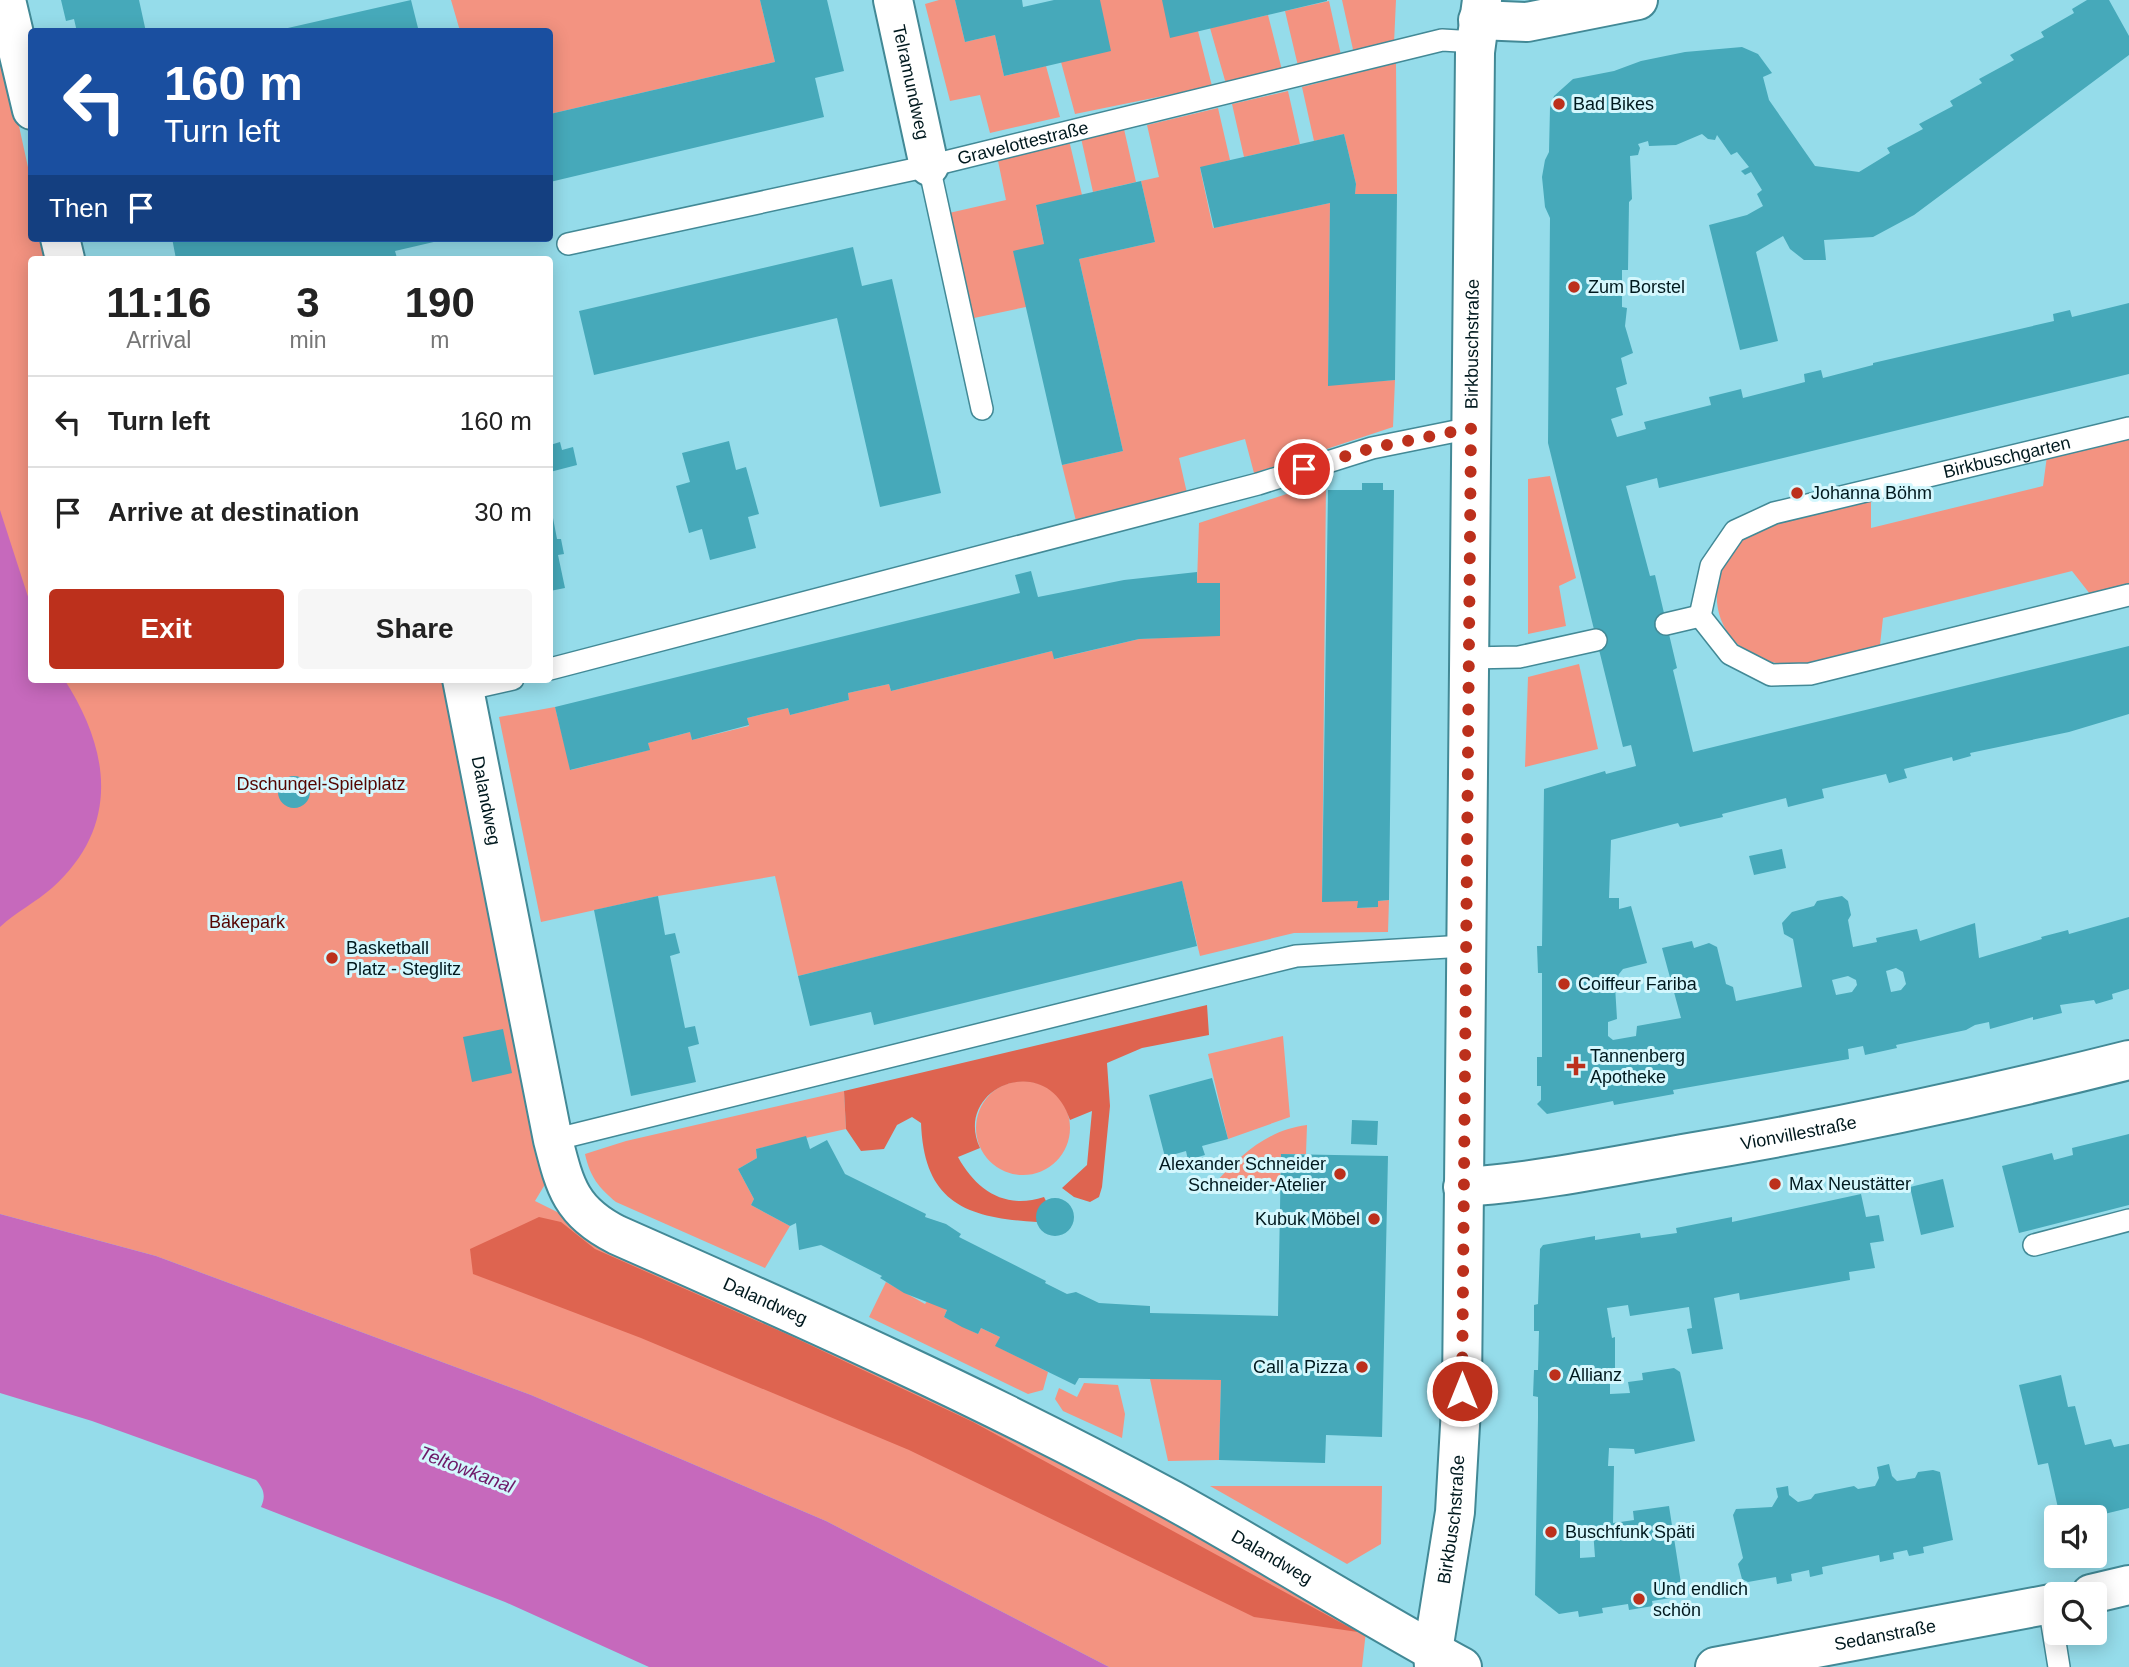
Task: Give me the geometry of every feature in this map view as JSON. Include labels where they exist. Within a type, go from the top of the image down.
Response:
[{"type":"street","points":[[6,0],[28,93]]},
{"type":"street","name":"Telramundweg","points":[[893,0],[929,166]]},
{"type":"street","name":"Gravelottestraße","points":[[1479,21],[1527,22],[1638,0]]},
{"type":"street","name":"Birkbuschstraße","points":[[1438,1663],[1460,1453],[1471,428],[1479,21]]},
{"type":"street","name":"Dalandweg","points":[[463,685],[553,1140],[569,1194],[596,1225],[815,1322],[1029,1425],[1229,1532],[1438,1663]]},
{"type":"street","name":"Vionvillestraße","points":[[1463,1187],[1514,1184],[1760,1141],[2002,1092],[2129,1060]]},
{"type":"street","points":[[2107,1590],[2129,1585]]},
{"type":"street","name":"Sedanstraße","points":[[1715,1667],[2044,1606]]},
{"type":"lane","name":"Gravelottestraße","points":[[568,244],[929,166],[1442,40],[1479,21]]},
{"type":"lane","points":[[929,166],[982,409]]},
{"type":"lane","points":[[553,669],[1258,484],[1372,448],[1471,428]]},
{"type":"lane","name":"Birkbuschgarten","points":[[1700,616],[1711,566],[1735,531],[1774,513],[2129,428]]},
{"type":"lane","points":[[1666,624],[1700,616],[1730,654],[1771,675],[1810,674],[2129,595]]},
{"type":"lane","points":[[1468,658],[1519,657],[1596,640]]},
{"type":"lane","points":[[553,1140],[1296,956],[1465,946]]},
{"type":"lane","points":[[2034,1245],[2129,1220]]},
{"type":"lane","points":[[2057,1645],[2059,1667]]},
{"type":"green space","points":[[451,0],[760,0],[775,62],[553,113],[553,28],[459,28]]},
{"type":"green space","points":[[939,0],[955,0],[965,42],[995,35],[1004,76],[1046,66],[1060,117],[990,133],[980,95],[950,101],[925,4]]},
{"type":"green space","points":[[1100,0],[1162,0],[1198,31],[1212,86],[1075,114],[1061,62]]},
{"type":"green space","points":[[1342,0],[1396,0],[1394,43],[1354,54]]},
{"type":"green space","points":[[1329,1],[1341,55],[1298,66],[1285,11]]},
{"type":"green space","points":[[1268,15],[1282,70],[1226,84],[1210,28]]},
{"type":"green space","points":[[0,39],[28,167],[28,242],[45,242],[48,256],[28,256],[28,683],[448,683],[547,1181],[535,1201],[1136,1499],[1366,1631],[1362,1667],[1109,1667],[826,1521],[531,1395],[156,1256],[0,1214]]},
{"type":"green space","points":[[1396,63],[1397,194],[1355,194],[1356,184],[1344,134],[1314,141],[1302,87]]},
{"type":"green space","points":[[1288,91],[1300,144],[1244,157],[1232,104]]},
{"type":"green space","points":[[1218,108],[1230,160],[1200,168],[1213,228],[1330,203],[1328,385],[1395,380],[1393,427],[1254,473],[1245,439],[1179,458],[1187,493],[1076,521],[1062,465],[1123,451],[1079,259],[1155,242],[1141,181],[1159,177],[1147,125]]},
{"type":"green space","points":[[1124,129],[1136,182],[1093,192],[1081,138]]},
{"type":"green space","points":[[1069,140],[1082,195],[1036,206],[1044,244],[1026,307],[974,318],[949,213],[1006,200],[997,156]]},
{"type":"green space","points":[[2129,436],[2129,585],[2090,594],[2072,571],[1883,618],[1880,645],[1805,664],[1781,664],[1757,657],[1738,644],[1725,628],[1718,609],[1717,589],[1723,568],[1735,548],[1764,526],[1777,520],[1871,498],[1871,528],[2043,486],[2047,456]]},
{"type":"green space","points":[[1550,476],[1576,578],[1559,586],[1566,626],[1528,634],[1528,479]]},
{"type":"green space","points":[[1326,481],[1322,901],[1358,901],[1358,908],[1378,907],[1378,901],[1389,900],[1388,932],[1294,933],[1200,956],[1182,882],[798,976],[775,876],[658,896],[541,922],[499,717],[555,707],[571,770],[649,750],[648,743],[690,732],[692,740],[749,726],[747,718],[788,708],[790,715],[849,700],[848,693],[889,684],[891,691],[1052,651],[1055,659],[1139,639],[1220,635],[1220,583],[1197,583],[1199,523]]},
{"type":"green space","points":[[1579,664],[1598,749],[1525,767],[1528,677]]},
{"type":"green space","points":[[1283,1036],[1290,1117],[1228,1139],[1208,1054]]},
{"type":"green space","points":[[1023,1081],[1041,1084],[1056,1095],[1067,1110],[1070,1128],[1067,1146],[1056,1161],[1041,1172],[1023,1175],[1005,1172],[990,1161],[979,1146],[976,1128],[979,1110],[990,1095],[1005,1084]]},
{"type":"green space","points":[[844,1091],[846,1129],[756,1149],[757,1158],[738,1169],[754,1199],[751,1205],[790,1226],[765,1268],[616,1202],[596,1181],[587,1162],[585,1154],[626,1141]]},
{"type":"green space","points":[[1307,1125],[1306,1154],[1281,1154],[1280,1184],[1215,1183],[1245,1154],[1267,1138]]},
{"type":"green space","points":[[886,1282],[925,1304],[928,1300],[947,1310],[944,1317],[978,1334],[981,1328],[1000,1337],[996,1346],[1048,1372],[1043,1390],[1028,1394],[869,1317]]},
{"type":"green space","points":[[1150,1379],[1221,1380],[1219,1460],[1168,1461]]},
{"type":"green space","points":[[1084,1383],[1118,1385],[1125,1414],[1122,1438],[1063,1411],[1055,1399],[1059,1388],[1077,1397]]},
{"type":"green space","points":[[1210,1486],[1382,1486],[1381,1544],[1347,1564]]},
{"type":"shaded area","points":[[1207,1005],[1209,1035],[1142,1048],[1107,1063],[1110,1106],[1102,1187],[1099,1197],[1090,1202],[1074,1197],[1062,1188],[1087,1165],[1092,1111],[1070,1120],[1058,1098],[1042,1086],[1024,1081],[1006,1084],[990,1094],[979,1108],[975,1127],[980,1148],[958,1157],[974,1179],[993,1194],[1017,1201],[1044,1197],[1046,1201],[1038,1210],[1037,1222],[989,1216],[969,1210],[953,1201],[940,1188],[930,1171],[921,1123],[912,1117],[897,1125],[884,1149],[861,1151],[846,1129],[844,1091]]},
{"type":"shaded area","points":[[539,1217],[561,1222],[595,1249],[789,1335],[973,1422],[1358,1632],[1254,1617],[909,1450],[641,1338],[473,1274],[470,1249]]},
{"type":"water","points":[[0,510],[28,597],[28,683],[66,683],[91,733],[99,760],[101,787],[98,813],[89,839],[74,864],[52,888],[0,927]]},
{"type":"water","name":"Teltowkanal","points":[[0,1214],[156,1256],[531,1395],[826,1521],[1109,1667],[649,1667],[505,1602],[261,1507],[263,1493],[256,1480],[92,1421],[0,1393]]},
{"type":"building","points":[[61,0],[139,0],[145,28],[76,28],[74,19],[66,21]]},
{"type":"building","points":[[411,0],[418,28],[288,28]]},
{"type":"building","points":[[760,0],[827,0],[844,71],[815,78],[824,117],[553,181],[553,113],[775,62]]},
{"type":"building","points":[[955,0],[1022,0],[1023,7],[1054,0],[1100,0],[1111,51],[1004,76],[995,35],[965,42]]},
{"type":"building","points":[[1162,0],[1327,0],[1327,1],[1170,38]]},
{"type":"building","points":[[2087,0],[2109,0],[2129,36],[2129,55],[1914,215],[1873,237],[1824,240],[1826,260],[1804,260],[1790,249],[1783,236],[1756,252],[1778,341],[1740,350],[1709,225],[1747,215],[1763,206],[1757,194],[1762,190],[1751,172],[1745,175],[1741,171],[1749,167],[1737,152],[1731,155],[1717,135],[1715,140],[1702,134],[1676,145],[1649,146],[1648,141],[1638,144],[1638,155],[1630,156],[1632,199],[1629,202],[1628,270],[1622,270],[1622,307],[1627,308],[1625,326],[1633,353],[1621,358],[1627,384],[1616,388],[1623,415],[1611,419],[1617,437],[1646,429],[1644,422],[1711,405],[1709,397],[1741,389],[1743,398],[1805,382],[1804,374],[1821,370],[1823,378],[1873,363],[2054,321],[2053,314],[2070,310],[2072,317],[2129,303],[2129,374],[1659,488],[1657,478],[1626,486],[1650,576],[1655,575],[1677,668],[1673,670],[1693,752],[2129,646],[2129,714],[2069,732],[1970,753],[1971,756],[1953,761],[1952,757],[1904,769],[1907,778],[1889,783],[1886,774],[1822,789],[1824,798],[1788,807],[1786,798],[1722,814],[1723,817],[1680,827],[1678,823],[1611,840],[1609,898],[1619,898],[1619,909],[1631,906],[1647,963],[1623,969],[1619,974],[1615,986],[1617,1019],[1608,1022],[1608,1036],[1613,1040],[1636,1036],[1637,1026],[1681,1018],[1662,948],[1692,941],[1694,948],[1709,943],[1717,947],[1726,984],[1733,987],[1736,1001],[1802,987],[1793,939],[1784,934],[1782,923],[1792,912],[1814,906],[1817,901],[1842,896],[1848,901],[1853,947],[1877,942],[1876,938],[1917,929],[1920,941],[1975,923],[1979,958],[2042,939],[2041,937],[2068,930],[2069,934],[2129,917],[2129,989],[2112,994],[2113,999],[2096,1004],[2094,1000],[2060,1005],[2062,1013],[2033,1020],[2033,1017],[1990,1029],[1989,1022],[1865,1055],[1863,1046],[1848,1049],[1849,1059],[1673,1090],[1674,1094],[1614,1105],[1613,1101],[1547,1114],[1537,1104],[1541,1100],[1541,1086],[1537,1086],[1537,1057],[1542,1057],[1542,973],[1538,973],[1537,946],[1542,946],[1544,789],[1605,771],[1606,774],[1636,766],[1631,745],[1623,747],[1548,443],[1550,218],[1545,207],[1542,177],[1549,152],[1550,108],[1554,96],[1573,79],[1614,71],[1641,61],[1685,52],[1742,47],[1758,54],[1772,73],[1763,77],[1769,100],[1815,166],[1859,172],[1890,153],[1887,148],[1923,129],[1919,124],[1953,106],[1950,101],[1982,83],[1979,79],[2014,60],[2010,55],[2044,37],[2041,32],[2074,13],[2072,9]],"holes":[[[1896,968],[1903,972],[1906,984],[1901,990],[1891,992],[1886,971]],[[1848,976],[1856,980],[1857,985],[1852,992],[1836,995],[1832,980]]]},
{"type":"building","points":[[1344,134],[1356,184],[1355,194],[1397,194],[1395,380],[1328,386],[1330,203],[1214,228],[1200,167]]},
{"type":"building","points":[[1141,181],[1155,242],[1079,259],[1123,451],[1062,465],[1013,251],[1044,244],[1036,205]]},
{"type":"building","points":[[173,242],[434,242],[395,251],[396,256],[175,256]]},
{"type":"building","points":[[853,247],[862,286],[892,279],[941,493],[880,507],[837,318],[594,375],[579,311]]},
{"type":"building","points":[[729,441],[736,470],[746,467],[759,514],[748,517],[756,548],[710,560],[702,529],[689,533],[676,486],[690,482],[682,453]]},
{"type":"building","points":[[560,442],[562,450],[573,447],[577,465],[553,471],[553,444]]},
{"type":"building","points":[[1362,483],[1383,483],[1383,490],[1394,490],[1389,900],[1378,901],[1378,907],[1357,908],[1358,901],[1322,902],[1328,490],[1362,490]]},
{"type":"building","points":[[553,518],[557,539],[561,539],[564,554],[558,555],[565,588],[553,590]]},
{"type":"building","points":[[1031,571],[1038,597],[1124,580],[1197,572],[1197,583],[1220,583],[1220,636],[1139,639],[1054,659],[1052,651],[891,691],[889,684],[848,693],[849,700],[790,715],[788,708],[747,718],[749,725],[692,740],[690,732],[648,743],[650,750],[570,770],[555,707],[1020,593],[1015,575]]},
{"type":"building","points":[[294,776],[305,781],[310,792],[305,803],[294,808],[283,803],[278,792],[283,781]]},
{"type":"building","points":[[1782,849],[1786,868],[1754,875],[1749,856]]},
{"type":"building","points":[[1182,881],[1197,946],[874,1025],[871,1012],[810,1026],[798,976]]},
{"type":"building","points":[[658,896],[665,935],[675,933],[680,953],[670,956],[685,1028],[695,1026],[699,1044],[688,1047],[696,1082],[631,1096],[594,910]]},
{"type":"building","points":[[503,1029],[512,1073],[472,1082],[463,1037]]},
{"type":"building","points":[[1212,1078],[1228,1139],[1202,1146],[1205,1155],[1188,1160],[1186,1151],[1165,1157],[1149,1095]]},
{"type":"building","points":[[1352,1120],[1378,1121],[1377,1145],[1351,1144]]},
{"type":"building","points":[[2129,1134],[2129,1205],[2019,1233],[2002,1166],[2052,1153],[2054,1160],[2073,1155],[2072,1148]]},
{"type":"building","points":[[806,1136],[810,1149],[827,1140],[845,1174],[926,1214],[925,1217],[946,1224],[961,1234],[959,1237],[1046,1281],[1045,1283],[1067,1294],[1076,1292],[1099,1303],[1150,1306],[1150,1313],[1278,1316],[1281,1154],[1388,1156],[1382,1437],[1326,1435],[1325,1463],[1219,1460],[1221,1380],[1079,1378],[1075,1385],[995,1346],[1000,1337],[981,1328],[978,1334],[962,1327],[944,1317],[947,1310],[904,1293],[880,1278],[882,1276],[821,1245],[799,1250],[796,1223],[790,1226],[751,1205],[754,1199],[738,1169],[757,1158],[756,1149]]},
{"type":"building","points":[[1943,1179],[1954,1227],[1921,1235],[1910,1187]]},
{"type":"building","points":[[1861,1194],[1866,1217],[1879,1215],[1884,1241],[1870,1243],[1875,1268],[1849,1272],[1850,1280],[1740,1300],[1739,1293],[1714,1298],[1723,1349],[1692,1354],[1687,1329],[1692,1328],[1689,1307],[1630,1316],[1628,1305],[1607,1308],[1612,1338],[1615,1337],[1615,1368],[1610,1368],[1610,1394],[1630,1393],[1628,1382],[1643,1380],[1642,1373],[1674,1368],[1680,1372],[1695,1441],[1635,1454],[1634,1449],[1609,1448],[1608,1466],[1614,1466],[1613,1523],[1634,1520],[1633,1511],[1669,1506],[1683,1596],[1652,1601],[1653,1606],[1629,1610],[1628,1604],[1602,1608],[1603,1613],[1579,1617],[1578,1611],[1559,1614],[1535,1595],[1538,1397],[1533,1396],[1534,1370],[1538,1370],[1539,1331],[1534,1331],[1534,1305],[1538,1304],[1540,1249],[1543,1245],[1595,1236],[1595,1240],[1640,1233],[1641,1238],[1677,1233],[1676,1228],[1732,1217],[1732,1222]],"holes":[[[1593,1530],[1595,1557],[1580,1558],[1580,1538],[1585,1531]]]},
{"type":"building","points":[[1055,1198],[1068,1204],[1074,1217],[1068,1230],[1055,1236],[1042,1230],[1036,1217],[1042,1204]]},
{"type":"building","points":[[2061,1375],[2068,1407],[2075,1406],[2085,1445],[2111,1439],[2114,1447],[2129,1444],[2129,1508],[2107,1513],[2107,1505],[2057,1505],[2048,1463],[2038,1465],[2019,1385]]},
{"type":"building","points":[[1889,1464],[1892,1476],[1897,1481],[1915,1478],[1918,1472],[1940,1472],[1953,1540],[1923,1547],[1924,1553],[1909,1556],[1907,1550],[1893,1553],[1894,1559],[1880,1562],[1879,1555],[1822,1567],[1823,1574],[1810,1577],[1809,1570],[1791,1574],[1792,1581],[1777,1584],[1776,1577],[1748,1582],[1742,1579],[1738,1564],[1743,1558],[1733,1515],[1736,1509],[1772,1507],[1778,1497],[1776,1488],[1788,1486],[1789,1495],[1798,1502],[1811,1499],[1815,1494],[1854,1486],[1858,1489],[1875,1486],[1879,1478],[1877,1467]]},
{"type":"place","name":"Bad Bikes","points":[[1559,104]]},
{"type":"place","name":"Zum Borstel","points":[[1574,287]]},
{"type":"place","name":"Johanna Böhm","points":[[1797,493]]},
{"type":"place","name":"Basketball Platz - Steglitz","points":[[332,958]]},
{"type":"place","name":"Coiffeur Fariba","points":[[1564,984]]},
{"type":"place","name":"Tannenberg Apotheke","points":[[1576,1066]]},
{"type":"place","name":"Alexander Schneider Schneider-Atelier","points":[[1340,1174]]},
{"type":"place","name":"Max Neustätter","points":[[1775,1184]]},
{"type":"place","name":"Kubuk Möbel","points":[[1374,1219]]},
{"type":"place","name":"Call a Pizza","points":[[1362,1367]]},
{"type":"place","name":"Allianz","points":[[1555,1375]]},
{"type":"place","name":"Buschfunk Späti","points":[[1551,1532]]},
{"type":"place","name":"Und endlich schön","points":[[1639,1599]]},
{"type":"route","points":[[1304,469],[1372,448],[1471,428],[1462,1391]]},
{"type":"park label","name":"Dschungel-Spielplatz","points":[[321,784]]},
{"type":"park label","name":"Bäkepark","points":[[247,922]]}]
